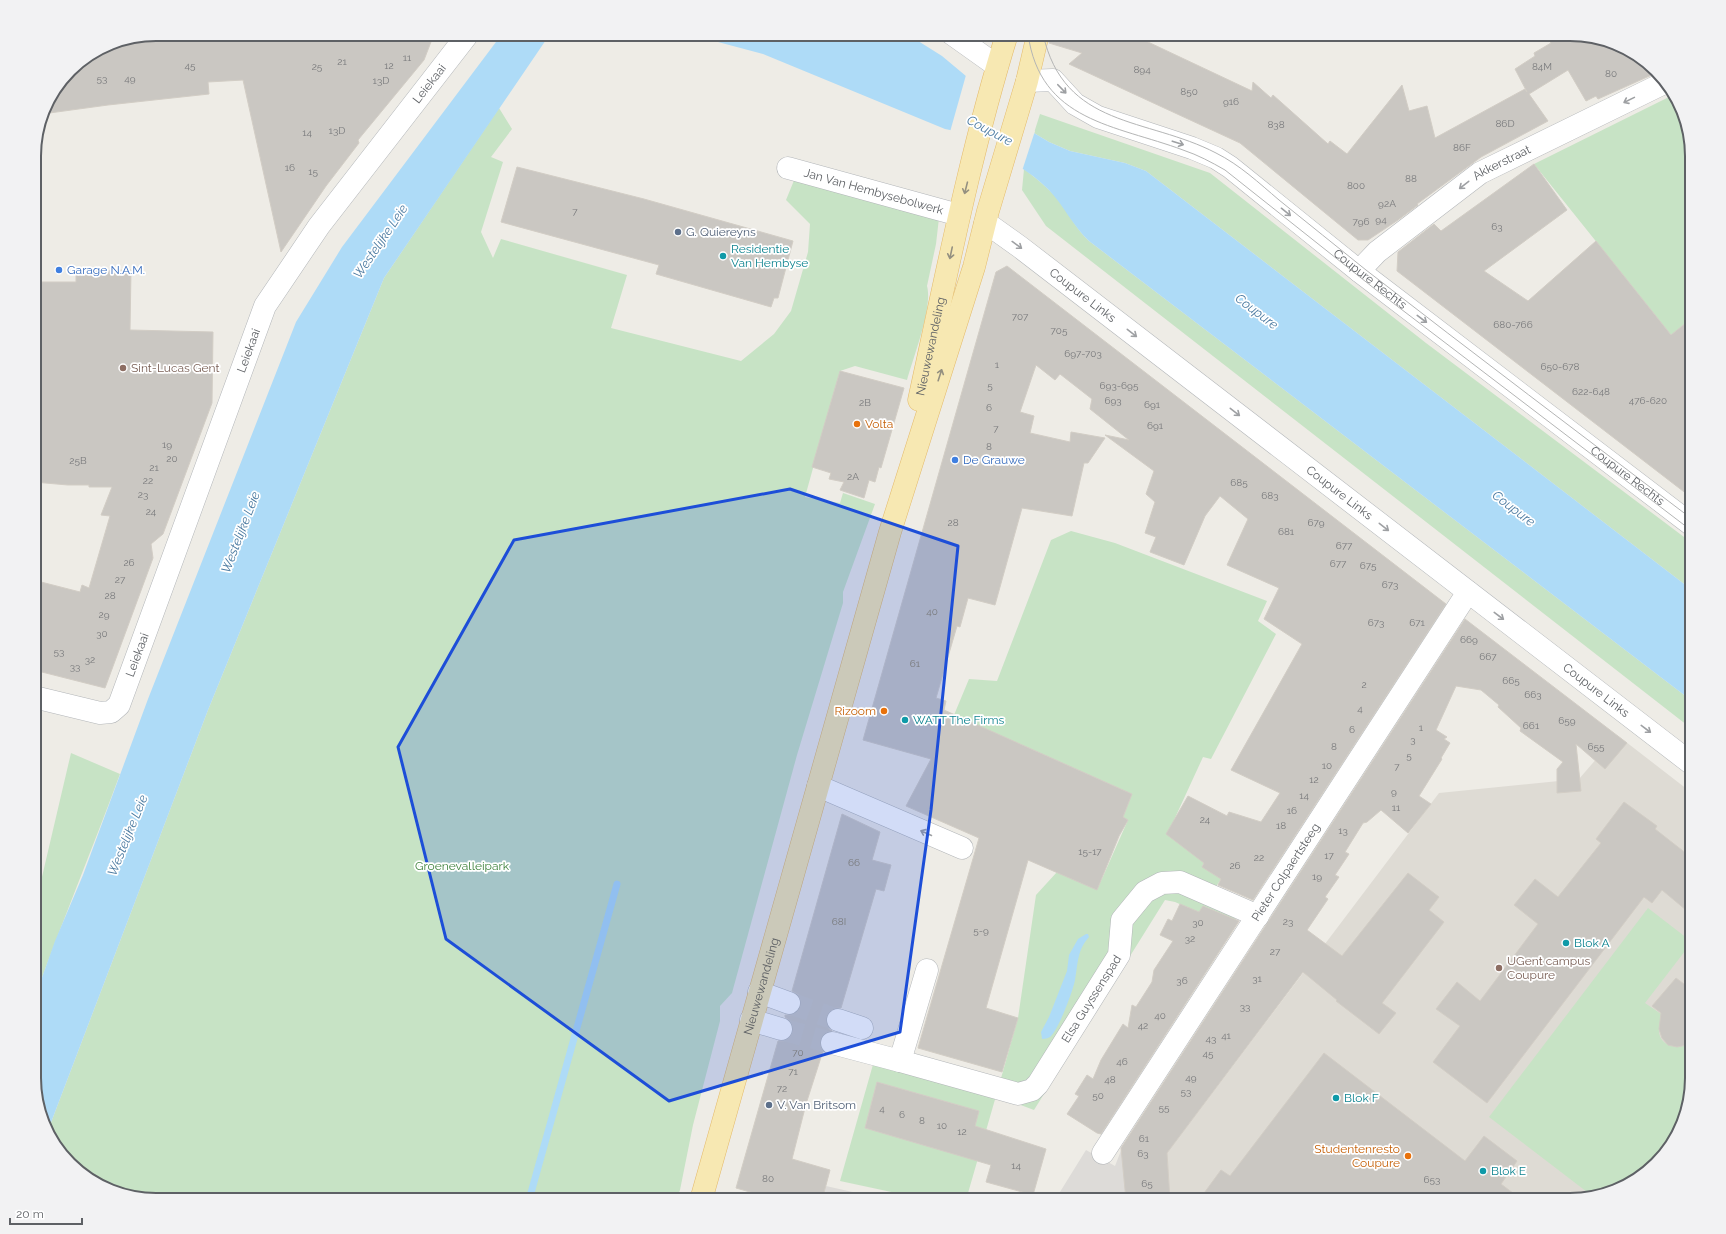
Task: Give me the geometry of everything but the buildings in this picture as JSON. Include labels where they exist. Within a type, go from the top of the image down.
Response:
[{"type":"main road","name":"Nieuwewandeling","points":[[890,532],[959,215],[990,88],[1005,41]]},
{"type":"main road","name":"Nieuwewandeling","points":[[701,1193],[890,532],[974,267],[998,177],[1027,81],[1036,41]]},
{"type":"street","name":"Leiekaai","points":[[41,699],[100,713],[111,712],[119,705],[265,306],[319,226],[463,41]]},
{"type":"street","points":[[962,41],[997,66]]},
{"type":"street","name":"Coupure Rechts","points":[[1027,81],[1053,80],[1075,104],[1098,117],[1192,148],[1216,158],[1230,167],[1359,271],[1685,520]]},
{"type":"street","name":"Akkerstraat","points":[[1359,271],[1377,252],[1480,173],[1660,85]]},
{"type":"street","name":"Jan Van Hembysebolwerk","points":[[788,168],[959,215]]},
{"type":"street","name":"Coupure Links","points":[[985,224],[992,227],[1026,252],[1685,759]]},
{"type":"street","name":"Pieter Colpaertsteeg","points":[[1103,1153],[1468,592]]},
{"type":"street","points":[[818,786],[962,848]]},
{"type":"street","name":"Elsa Guyssenspad","points":[[832,1043],[1018,1094],[1032,1090],[1038,1084],[1119,955],[1122,920],[1146,892],[1162,883],[1180,882],[1258,916]]},
{"type":"street","points":[[900,1061],[927,970]]},
{"type":"street","points":[[759,992],[789,1003]]},
{"type":"street","points":[[751,1020],[781,1029]]},
{"type":"street","points":[[838,1020],[862,1028]]},
{"type":"highlighted area","points":[[790,489],[958,546],[931,810],[900,1032],[669,1101],[446,939],[398,747],[514,540]]},
{"type":"shaded area","name":"UGent campus Coupure","points":[[1617,735],[1685,788],[1684,1093],[1679,1115],[1673,1129],[1666,1142],[1651,1159],[1634,1174],[1621,1181],[1607,1187],[1585,1192],[1170,1193],[1167,1153],[1439,793],[1579,779]]},
{"type":"shaded area","points":[[1122,1148],[1157,1173],[1168,1172],[1170,1193],[1059,1193],[1086,1150],[1115,1166]]},
{"type":"shaded area","points":[[823,1168],[830,1170],[826,1186],[857,1193],[816,1193]]},
{"type":"green space","points":[[1669,97],[1679,119],[1684,141],[1685,324],[1671,335],[1534,164]]},
{"type":"green space","name":"Groenevalleipark","points":[[499,108],[512,129],[491,157],[503,162],[481,232],[493,258],[501,239],[627,275],[611,328],[741,361],[774,334],[791,311],[808,252],[810,224],[786,200],[795,178],[939,218],[936,244],[927,286],[928,295],[925,319],[907,380],[855,366],[840,371],[805,497],[840,503],[843,493],[875,504],[843,592],[843,603],[797,755],[732,993],[720,1006],[720,1021],[693,1125],[679,1193],[141,1192],[119,1187],[92,1174],[75,1159],[60,1142],[51,1123],[208,710],[384,278]]},
{"type":"green space","points":[[1040,114],[1210,173],[1426,343],[1685,538],[1685,585],[1146,171],[1125,163],[1070,151],[1049,142],[1034,133]]},
{"type":"green space","points":[[1024,169],[1057,198],[1077,228],[1089,241],[1685,696],[1685,724],[1046,226],[1022,190]]},
{"type":"green space","points":[[1071,531],[1115,543],[1267,601],[1258,621],[1276,634],[1211,759],[1203,757],[1174,820],[1204,863],[1202,866],[1221,879],[1215,888],[1246,902],[1230,926],[1175,902],[1165,900],[1034,1110],[996,1096],[1018,1018],[1036,895],[1057,872],[1097,890],[1128,820],[1123,817],[1132,794],[954,715],[969,679],[997,681],[1051,540]]},
{"type":"green space","points":[[71,753],[120,774],[41,981],[41,881]]},
{"type":"green space","points":[[1648,908],[1685,937],[1685,951],[1645,1003],[1664,1016],[1659,1028],[1659,1034],[1662,1040],[1671,1046],[1676,1047],[1685,1045],[1684,1093],[1679,1115],[1666,1142],[1651,1159],[1634,1174],[1621,1181],[1607,1187],[1587,1192],[1489,1117]]},
{"type":"green space","points":[[874,1061],[996,1096],[968,1193],[896,1193],[840,1181]],"holes":[[[877,1082],[979,1111],[966,1157],[865,1128]]]},
{"type":"water","name":"Westelijke Leie","points":[[497,41],[545,41],[384,278],[208,710],[51,1123],[45,1108],[41,1085],[41,980],[55,941],[83,875],[148,699],[296,322],[342,247]]},
{"type":"water","name":"Coupure","points":[[714,41],[918,41],[942,56],[1034,133],[1049,142],[1070,151],[1125,163],[1146,171],[1685,585],[1685,696],[1089,241],[1078,229],[1049,190],[1027,172],[1002,156],[950,130],[763,54]]},
{"type":"water","points":[[1088,934],[1089,937],[1080,952],[1074,985],[1065,1010],[1057,1027],[1050,1037],[1042,1039],[1041,1032],[1049,1017],[1067,971],[1069,955],[1078,939]]},
{"type":"pier","points":[[966,75],[1035,131],[1022,171],[950,132]]},
{"type":"waterway","points":[[531,1193],[617,884]]},
{"type":"tunnel","points":[[789,1003],[838,1020]]},
{"type":"tunnel","points":[[781,1029],[832,1043]]},
{"type":"tram line","points":[[1030,41],[1035,63],[1048,86],[1065,103],[1085,116],[1108,126],[1189,152],[1225,170],[1380,293],[1685,526]]},
{"type":"tram line","points":[[1045,41],[1054,65],[1069,88],[1089,104],[1112,116],[1136,125],[1190,141],[1233,163],[1366,270],[1685,514]]},
{"type":"place","name":"G. Quiereyns","points":[[678,232]]},
{"type":"place","name":"Residentie Van Hembyse","points":[[723,256]]},
{"type":"place","name":"Garage N.A.M.","points":[[59,270]]},
{"type":"place","name":"Sint-Lucas Gent","points":[[123,368]]},
{"type":"place","name":"Volta","points":[[857,424]]},
{"type":"place","name":"De Grauwe","points":[[955,460]]},
{"type":"place","name":"Rizoom","points":[[884,711]]},
{"type":"place","name":"WATT The Firms","points":[[905,720]]},
{"type":"place","name":"Blok A","points":[[1566,943]]},
{"type":"place","name":"UGent campus Coupure","points":[[1499,968]]},
{"type":"place","name":"Blok F","points":[[1336,1098]]},
{"type":"place","name":"V. Van Britsom","points":[[769,1105]]},
{"type":"place","name":"Studentenresto Coupure","points":[[1408,1156]]},
{"type":"place","name":"Blok E","points":[[1483,1171]]}]
